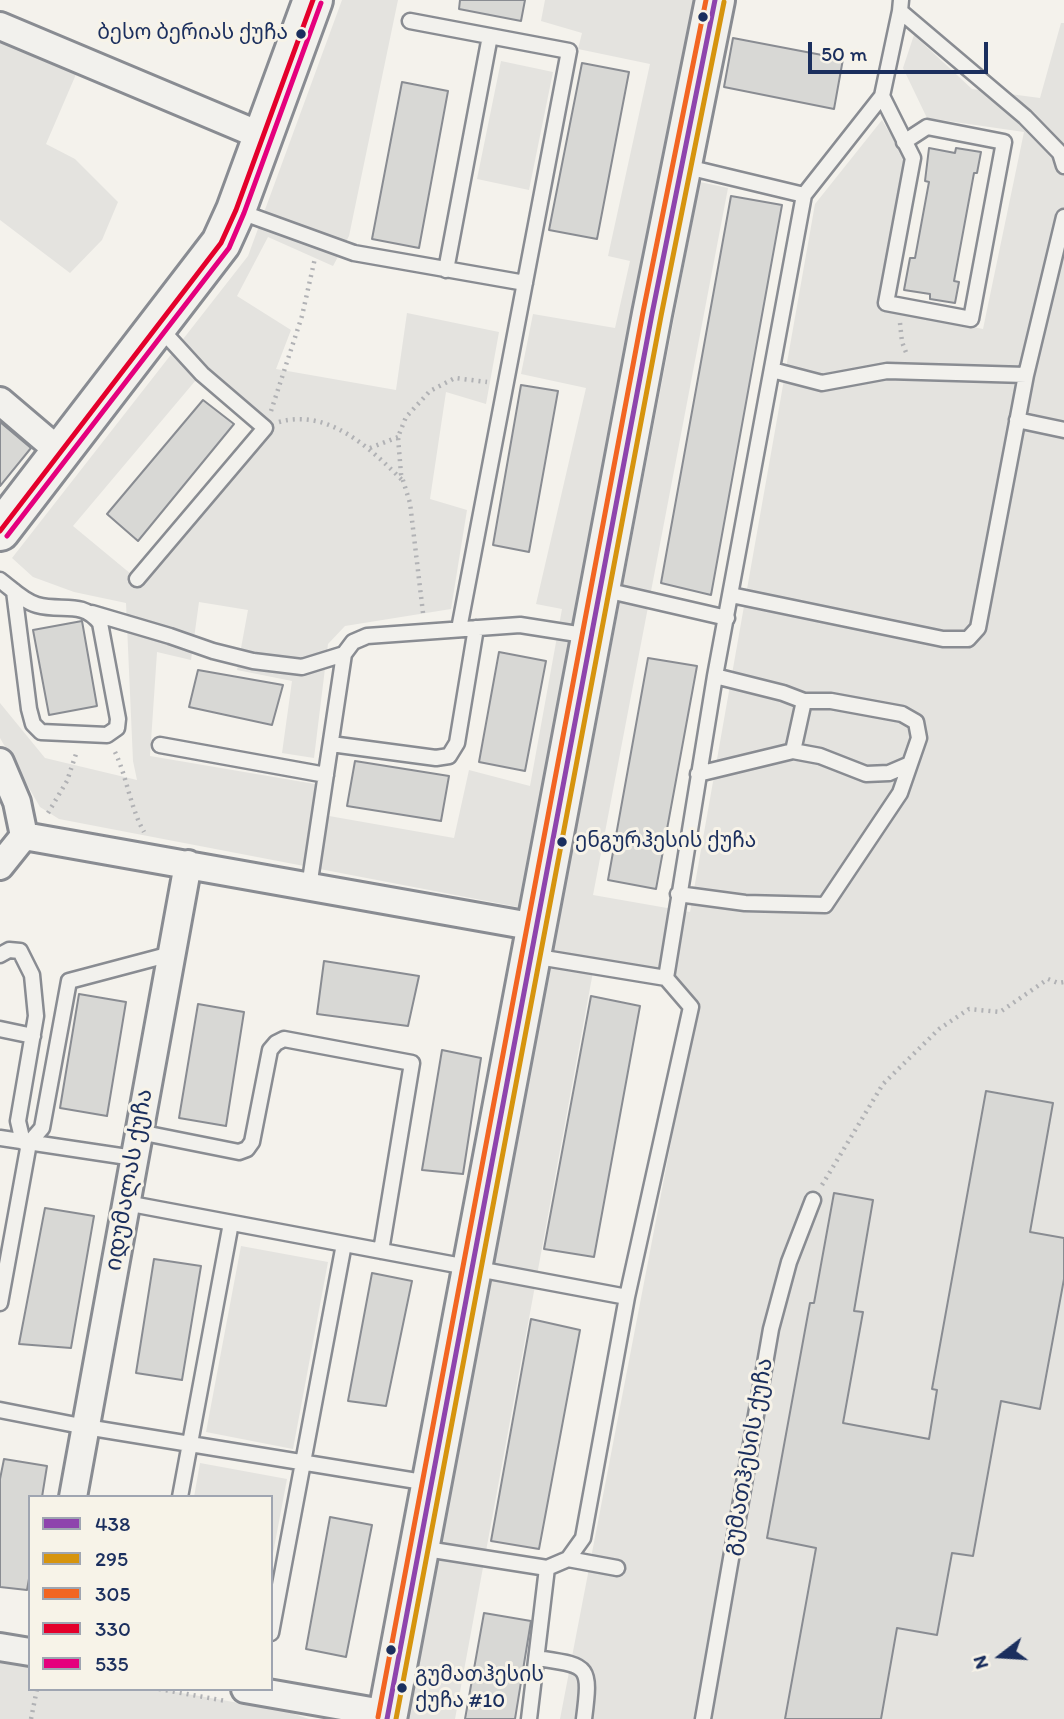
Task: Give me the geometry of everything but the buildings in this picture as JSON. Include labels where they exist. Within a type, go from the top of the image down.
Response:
[{"type":"street","points":[[0,531],[221,243],[264,138],[313,0]]},
{"type":"street","points":[[260,1691],[387,1717],[591,636],[715,0]]},
{"type":"street","points":[[0,26],[264,138]]},
{"type":"street","points":[[0,401],[60,452]]},
{"type":"street","points":[[0,762],[18,802],[24,836],[0,866]]},
{"type":"street","points":[[24,836],[309,887],[533,941]]},
{"type":"street","name":"იდუმალას ქუჩა","points":[[73,1495],[188,864]]},
{"type":"street","points":[[0,1647],[28,1652]]},
{"type":"lane","points":[[666,978],[715,676],[804,195],[881,96],[901,6],[1025,117],[1060,153],[1064,166]]},
{"type":"lane","points":[[410,21],[569,51],[459,629]]},
{"type":"lane","points":[[446,270],[490,36]]},
{"type":"lane","points":[[881,96],[904,142],[913,158],[886,303],[971,319],[1004,142],[927,127],[904,142]]},
{"type":"lane","points":[[682,166],[804,195]]},
{"type":"lane","points":[[236,210],[377,259],[525,283]]},
{"type":"lane","points":[[731,595],[943,639],[968,639],[978,628],[1026,375],[1064,216]]},
{"type":"lane","points":[[137,579],[265,428],[202,374],[158,326]]},
{"type":"lane","points":[[772,370],[822,383],[887,371],[1026,375]]},
{"type":"lane","points":[[1017,420],[1064,430]]},
{"type":"lane","points":[[0,580],[27,601],[40,606],[83,609],[253,662],[302,667],[344,654]]},
{"type":"lane","points":[[600,589],[727,618]]},
{"type":"lane","points":[[14,591],[29,709],[33,724],[41,732],[107,735],[117,728],[118,719],[100,623],[92,613]]},
{"type":"lane","points":[[309,887],[344,654],[353,642],[367,636],[520,625],[591,636]]},
{"type":"lane","points":[[331,744],[436,758],[449,756],[457,743],[476,628]]},
{"type":"lane","points":[[678,894],[745,903],[825,905],[900,793],[919,738],[916,722],[902,714],[831,701],[804,701],[715,676]]},
{"type":"lane","points":[[793,751],[804,701]]},
{"type":"lane","points":[[160,745],[326,775]]},
{"type":"lane","points":[[698,774],[793,751],[820,756],[866,774],[889,773],[910,764]]},
{"type":"lane","points":[[419,1547],[547,1568],[568,1559],[583,1538],[627,1297],[691,1007],[666,978],[533,941]]},
{"type":"lane","points":[[0,955],[9,950],[20,951],[32,975],[36,1016],[18,1122],[26,1142],[0,1303]]},
{"type":"lane","points":[[26,1142],[42,1128],[69,981],[171,954]]},
{"type":"lane","points":[[0,1029],[33,1036]]},
{"type":"lane","points":[[0,1138],[26,1142],[136,1145],[239,1152],[247,1149],[252,1142],[270,1050],[276,1043],[284,1039],[412,1063],[381,1251]]},
{"type":"lane","name":"გუმათჰესის ქუჩა","points":[[703,1719],[771,1329],[789,1262],[813,1199]]},
{"type":"lane","points":[[126,1203],[627,1297]]},
{"type":"lane","points":[[180,1495],[231,1223]]},
{"type":"lane","points":[[273,1622],[344,1244]]},
{"type":"lane","points":[[0,1410],[86,1427],[431,1483]]},
{"type":"lane","points":[[568,1559],[617,1568]]},
{"type":"lane","points":[[528,1719],[547,1568]]},
{"type":"lane","points":[[537,1658],[581,1667],[586,1677],[587,1692],[584,1719]]},
{"type":"path","points":[[265,428],[302,316],[318,240]]},
{"type":"path","points":[[902,306],[899,315],[902,342],[915,372]]},
{"type":"path","points":[[426,632],[410,503],[404,482],[398,437],[406,416],[430,391],[455,378],[506,384]]},
{"type":"path","points":[[265,428],[294,418],[330,425],[369,448],[404,482]]},
{"type":"path","points":[[369,448],[398,437]]},
{"type":"path","points":[[48,813],[67,781],[82,733]]},
{"type":"path","points":[[107,735],[124,771],[139,823],[146,836]]},
{"type":"path","points":[[813,1199],[883,1084],[939,1029],[969,1009],[1000,1012],[1048,979],[1064,982]]},
{"type":"path","points":[[31,1719],[37,1691]]},
{"type":"shaded area","points":[[342,0],[398,0],[349,236],[333,266],[268,237],[237,296],[291,330],[276,369],[396,390],[407,313],[499,332],[486,404],[446,392],[430,499],[467,510],[451,609],[345,626],[328,644],[314,758],[282,753],[292,681],[237,670],[248,610],[199,602],[191,660],[157,652],[150,756],[315,784],[312,813],[454,838],[469,770],[530,786],[562,609],[536,604],[586,388],[521,374],[533,314],[615,328],[630,261],[608,256],[650,64],[578,49],[582,33],[541,21],[545,0],[694,0],[523,908],[59,819],[40,807],[0,738],[0,703],[45,758],[137,780],[133,761],[126,603],[74,592],[33,577],[12,558],[248,256]],"holes":[[[201,374],[265,429],[137,579],[73,526]]]},
{"type":"shaded area","points":[[1061,23],[1064,23],[1064,1719],[560,1719],[698,1002],[658,971],[595,961],[455,1719],[407,1719],[700,182],[728,188],[593,895],[690,912],[815,204],[882,120],[905,159],[878,307],[983,329],[1024,132],[927,118],[903,68],[914,35],[972,89],[1040,98]]},
{"type":"shaded area","points":[[0,40],[77,72],[46,144],[75,159],[118,202],[102,240],[70,273],[0,220]]},
{"type":"shaded area","points":[[501,61],[553,72],[529,190],[477,179]]},
{"type":"shaded area","points":[[241,1246],[328,1262],[293,1449],[206,1432]]},
{"type":"shaded area","points":[[200,1463],[287,1479],[273,1553],[273,1495],[194,1495]]},
{"type":"shaded area","points":[[0,1662],[28,1667],[28,1691],[170,1691],[285,1711],[309,1719],[0,1719]]},
{"type":"transit line","name":"330","points":[[0,531],[221,243],[236,210],[313,0]]},
{"type":"transit line","name":"305","points":[[378,1717],[643,312],[706,0]]},
{"type":"transit line","name":"438","points":[[387,1719],[652,314],[715,0]]},
{"type":"transit line","name":"295","points":[[396,1719],[661,316],[724,2]]},
{"type":"transit line","name":"535","points":[[7,536],[229,248],[321,3]]},
{"type":"place","name":"ბესო ბერიას ქუჩა","points":[[301,34]]},
{"type":"place","name":"ენგურჰესის ქუჩა","points":[[562,842]]},
{"type":"place","name":"გუმათჰესის ქუჩა #10","points":[[402,1688]]}]
